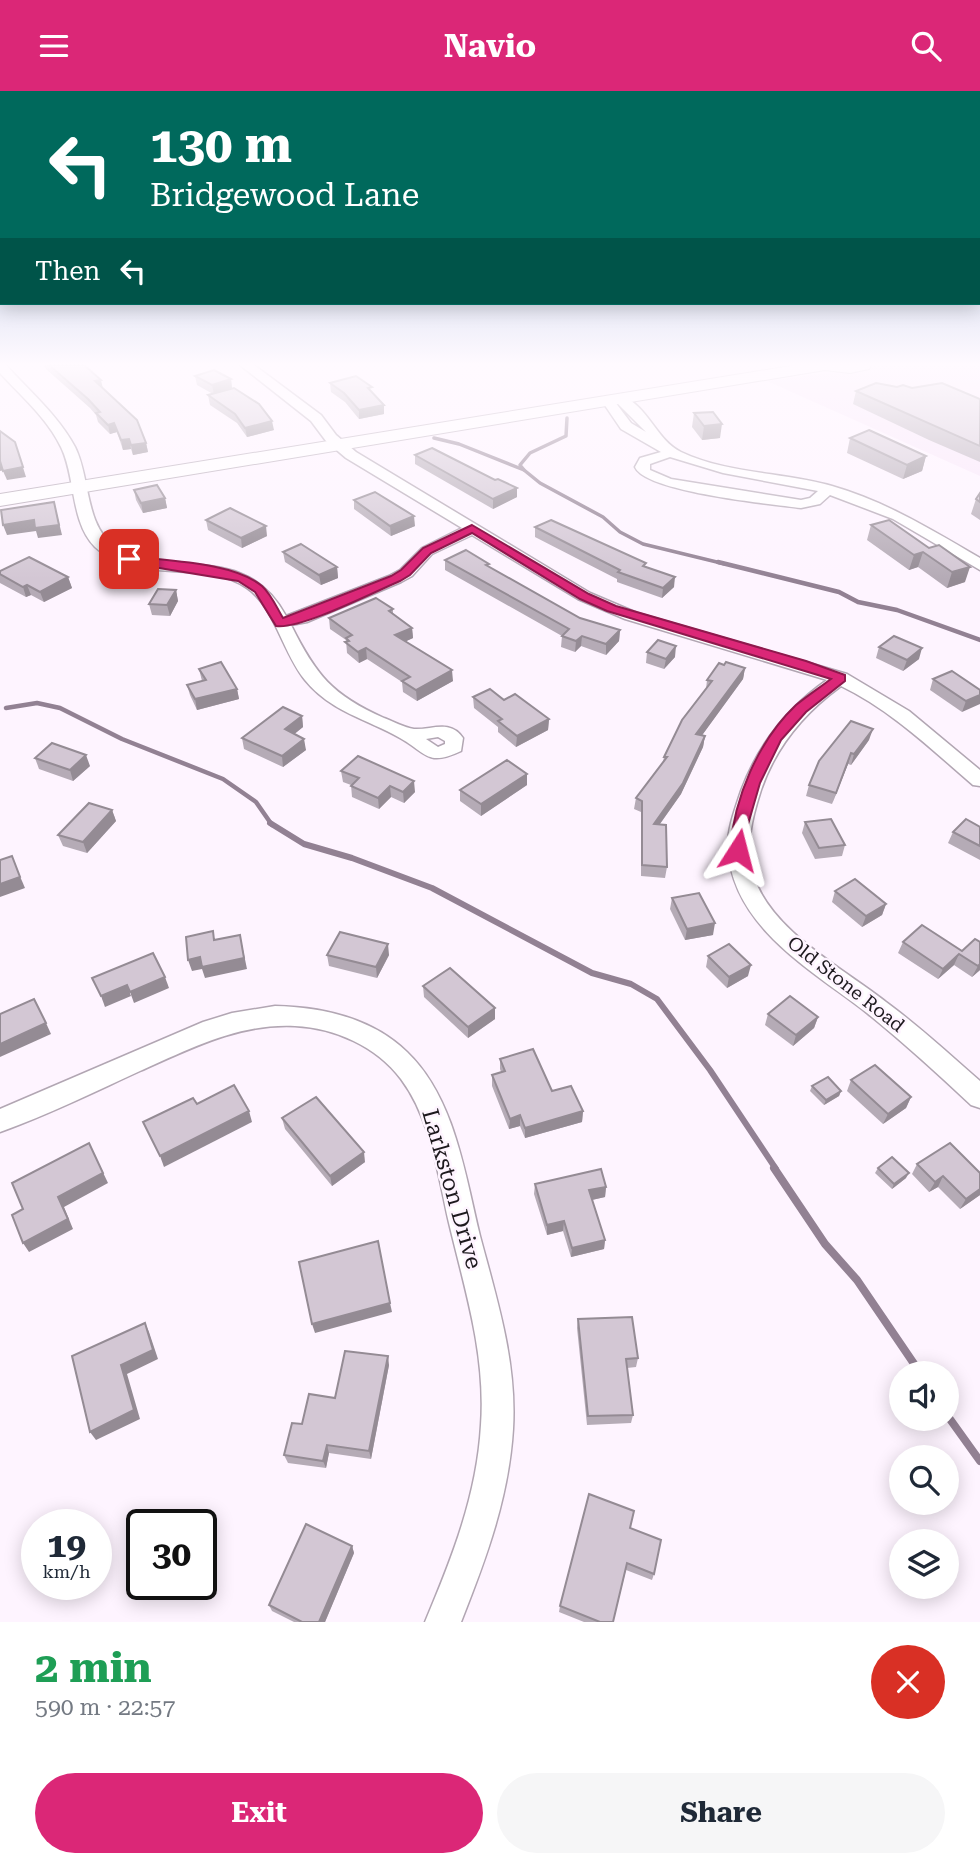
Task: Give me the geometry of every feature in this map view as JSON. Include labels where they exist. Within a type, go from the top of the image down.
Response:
[{"type":"main road","points":[[0,500],[385,436]]},
{"type":"street","points":[[62,436],[69,449],[95,537],[105,548],[146,563],[221,573],[242,579],[260,590],[306,670],[332,697],[377,722],[410,735]]},
{"type":"street","points":[[332,436],[351,455],[584,596],[611,608],[841,678],[889,704],[980,780]]},
{"type":"street","points":[[644,436],[665,449],[710,466],[829,489],[898,516],[969,561],[980,565]]},
{"type":"street","points":[[665,449],[645,461],[642,467],[643,472],[667,483],[801,504],[815,501],[829,489]]},
{"type":"street","points":[[280,623],[301,618],[395,579],[406,573],[427,551],[472,529]]},
{"type":"street","name":"Old Stone Road","points":[[841,678],[787,723],[760,765],[740,828],[738,850],[743,873],[759,905],[785,937],[901,1026],[980,1097]]},
{"type":"street","name":"Larkston Drive","points":[[0,1121],[200,1034],[252,1019],[295,1016],[326,1020],[354,1029],[388,1049],[409,1070],[426,1094],[446,1157],[490,1328],[497,1382],[496,1440],[486,1502],[474,1545],[443,1622]]},
{"type":"shaded area","points":[[891,436],[980,436],[980,476]]},
{"type":"building","points":[[0,436],[7,436],[15,442],[23,467],[3,471],[0,461]]},
{"type":"building","points":[[120,436],[143,436],[146,443],[131,445],[129,439],[121,440]]},
{"type":"building","points":[[883,436],[926,456],[907,465],[850,438]]},
{"type":"building","points":[[958,436],[980,436],[980,446]]},
{"type":"building","points":[[432,448],[495,480],[517,488],[493,499],[415,455]]},
{"type":"building","points":[[157,485],[165,498],[141,503],[134,490]]},
{"type":"building","points":[[375,492],[414,516],[390,526],[354,500]]},
{"type":"building","points":[[54,502],[59,525],[35,528],[34,520],[3,525],[1,510]]},
{"type":"building","points":[[230,508],[266,526],[241,538],[206,520]]},
{"type":"building","points":[[551,520],[646,563],[643,566],[675,577],[663,588],[618,572],[620,570],[535,527]]},
{"type":"building","points":[[889,520],[929,548],[939,545],[970,567],[952,572],[923,552],[914,555],[871,525]]},
{"type":"building","points":[[301,544],[337,567],[319,575],[283,552]]},
{"type":"building","points":[[466,550],[489,564],[486,565],[580,618],[620,630],[606,644],[582,636],[576,641],[562,636],[569,629],[445,560]]},
{"type":"building","points":[[29,557],[68,577],[40,592],[27,585],[23,587],[0,574],[0,571]]},
{"type":"building","points":[[158,589],[176,590],[167,605],[149,604]]},
{"type":"building","points":[[376,598],[393,609],[389,611],[412,628],[395,635],[452,670],[416,690],[402,681],[410,677],[366,648],[358,652],[345,642],[349,641],[346,638],[352,635],[329,618]]},
{"type":"building","points":[[894,636],[922,648],[907,660],[879,647]]},
{"type":"building","points":[[658,640],[676,646],[666,659],[647,652]]},
{"type":"building","points":[[221,662],[237,689],[195,699],[187,685],[206,680],[199,669]]},
{"type":"building","points":[[726,662],[745,668],[696,734],[705,736],[683,783],[654,824],[666,825],[667,867],[642,865],[642,801],[636,798],[667,757],[664,757],[682,720],[712,681],[707,680],[719,663],[724,665]]},
{"type":"building","points":[[952,671],[980,690],[980,695],[966,701],[933,679]]},
{"type":"building","points":[[490,689],[504,700],[515,694],[549,719],[517,736],[498,721],[502,719],[473,697]]},
{"type":"building","points":[[283,707],[302,716],[285,729],[304,739],[282,756],[242,738]]},
{"type":"building","points":[[851,721],[873,729],[854,754],[851,753],[836,793],[809,785],[819,761]]},
{"type":"building","points":[[52,743],[86,755],[70,770],[35,758]]},
{"type":"building","points":[[358,756],[414,781],[403,792],[390,786],[378,798],[351,786],[359,778],[341,771]]},
{"type":"building","points":[[507,760],[527,774],[481,804],[460,790]]},
{"type":"building","points":[[89,803],[112,810],[83,842],[58,835]]},
{"type":"building","points":[[831,819],[845,845],[819,848],[805,822]]},
{"type":"building","points":[[966,819],[980,827],[980,846],[953,832]]},
{"type":"building","points":[[12,856],[20,877],[0,884],[0,860]]},
{"type":"building","points":[[855,879],[886,904],[866,916],[835,891]]},
{"type":"building","points":[[699,893],[715,923],[687,929],[672,898]]},
{"type":"building","points":[[922,925],[962,951],[975,939],[980,942],[980,964],[978,966],[959,954],[943,969],[903,942]]},
{"type":"building","points":[[213,931],[214,940],[240,935],[244,958],[202,967],[200,957],[188,960],[186,937]]},
{"type":"building","points":[[340,932],[388,944],[376,967],[327,955]]},
{"type":"building","points":[[729,944],[751,965],[729,977],[708,956]]},
{"type":"building","points":[[153,953],[165,977],[130,992],[127,985],[101,996],[92,978]]},
{"type":"building","points":[[450,968],[495,1008],[468,1027],[423,986]]},
{"type":"building","points":[[790,996],[818,1017],[796,1035],[768,1014]]},
{"type":"building","points":[[34,999],[46,1023],[0,1044],[0,1014]]},
{"type":"building","points":[[533,1049],[552,1091],[571,1086],[583,1111],[525,1128],[520,1115],[510,1119],[492,1075],[505,1071],[500,1059]]},
{"type":"building","points":[[875,1065],[911,1097],[888,1114],[851,1080]]},
{"type":"building","points":[[828,1077],[841,1091],[826,1100],[812,1086]]},
{"type":"building","points":[[234,1085],[249,1111],[160,1156],[143,1122],[193,1098],[197,1104]]},
{"type":"building","points":[[316,1097],[364,1152],[330,1176],[282,1118]]},
{"type":"building","points":[[89,1143],[103,1173],[58,1197],[68,1219],[23,1243],[12,1215],[23,1209],[12,1183]]},
{"type":"building","points":[[950,1143],[980,1173],[980,1189],[966,1199],[943,1176],[935,1182],[917,1164]]},
{"type":"building","points":[[892,1157],[909,1173],[894,1184],[878,1168]]},
{"type":"building","points":[[601,1169],[606,1187],[589,1190],[605,1240],[572,1248],[564,1221],[547,1225],[535,1184]]},
{"type":"building","points":[[378,1241],[390,1303],[312,1324],[299,1262]]},
{"type":"building","points":[[632,1317],[638,1358],[626,1359],[633,1415],[588,1416],[578,1319]]},
{"type":"building","points":[[145,1323],[153,1350],[121,1365],[134,1410],[90,1432],[72,1356]]},
{"type":"building","points":[[345,1351],[388,1356],[369,1451],[327,1445],[323,1461],[284,1455],[292,1423],[302,1424],[309,1394],[335,1398]]},
{"type":"building","points":[[589,1494],[634,1511],[630,1528],[661,1540],[654,1574],[627,1563],[613,1622],[600,1622],[560,1606]]},
{"type":"building","points":[[306,1524],[352,1546],[319,1622],[302,1622],[269,1605]]},
{"type":"waterway","points":[[524,470],[520,465],[530,453],[565,436]]},
{"type":"waterway","points":[[434,438],[459,444],[524,470]]},
{"type":"waterway","points":[[524,470],[540,483],[603,517],[620,532],[643,544],[725,564]]},
{"type":"waterway","points":[[718,562],[839,592],[858,602],[897,610],[980,640]]},
{"type":"waterway","points":[[6,708],[37,703],[60,708],[122,739],[223,779],[256,802],[271,824]]},
{"type":"waterway","points":[[271,824],[304,844],[352,858],[432,888],[592,973],[631,984],[657,999],[710,1070],[776,1169]]},
{"type":"waterway","points":[[774,1168],[825,1244],[857,1280],[912,1361]]},
{"type":"waterway","points":[[958,1431],[980,1461]]},
{"type":"route","points":[[129,559],[221,573],[242,579],[260,590],[280,623],[301,618],[395,579],[406,573],[433,547],[472,529],[584,596],[611,608],[841,678],[801,709],[775,739],[753,783],[740,828],[738,850]]}]
